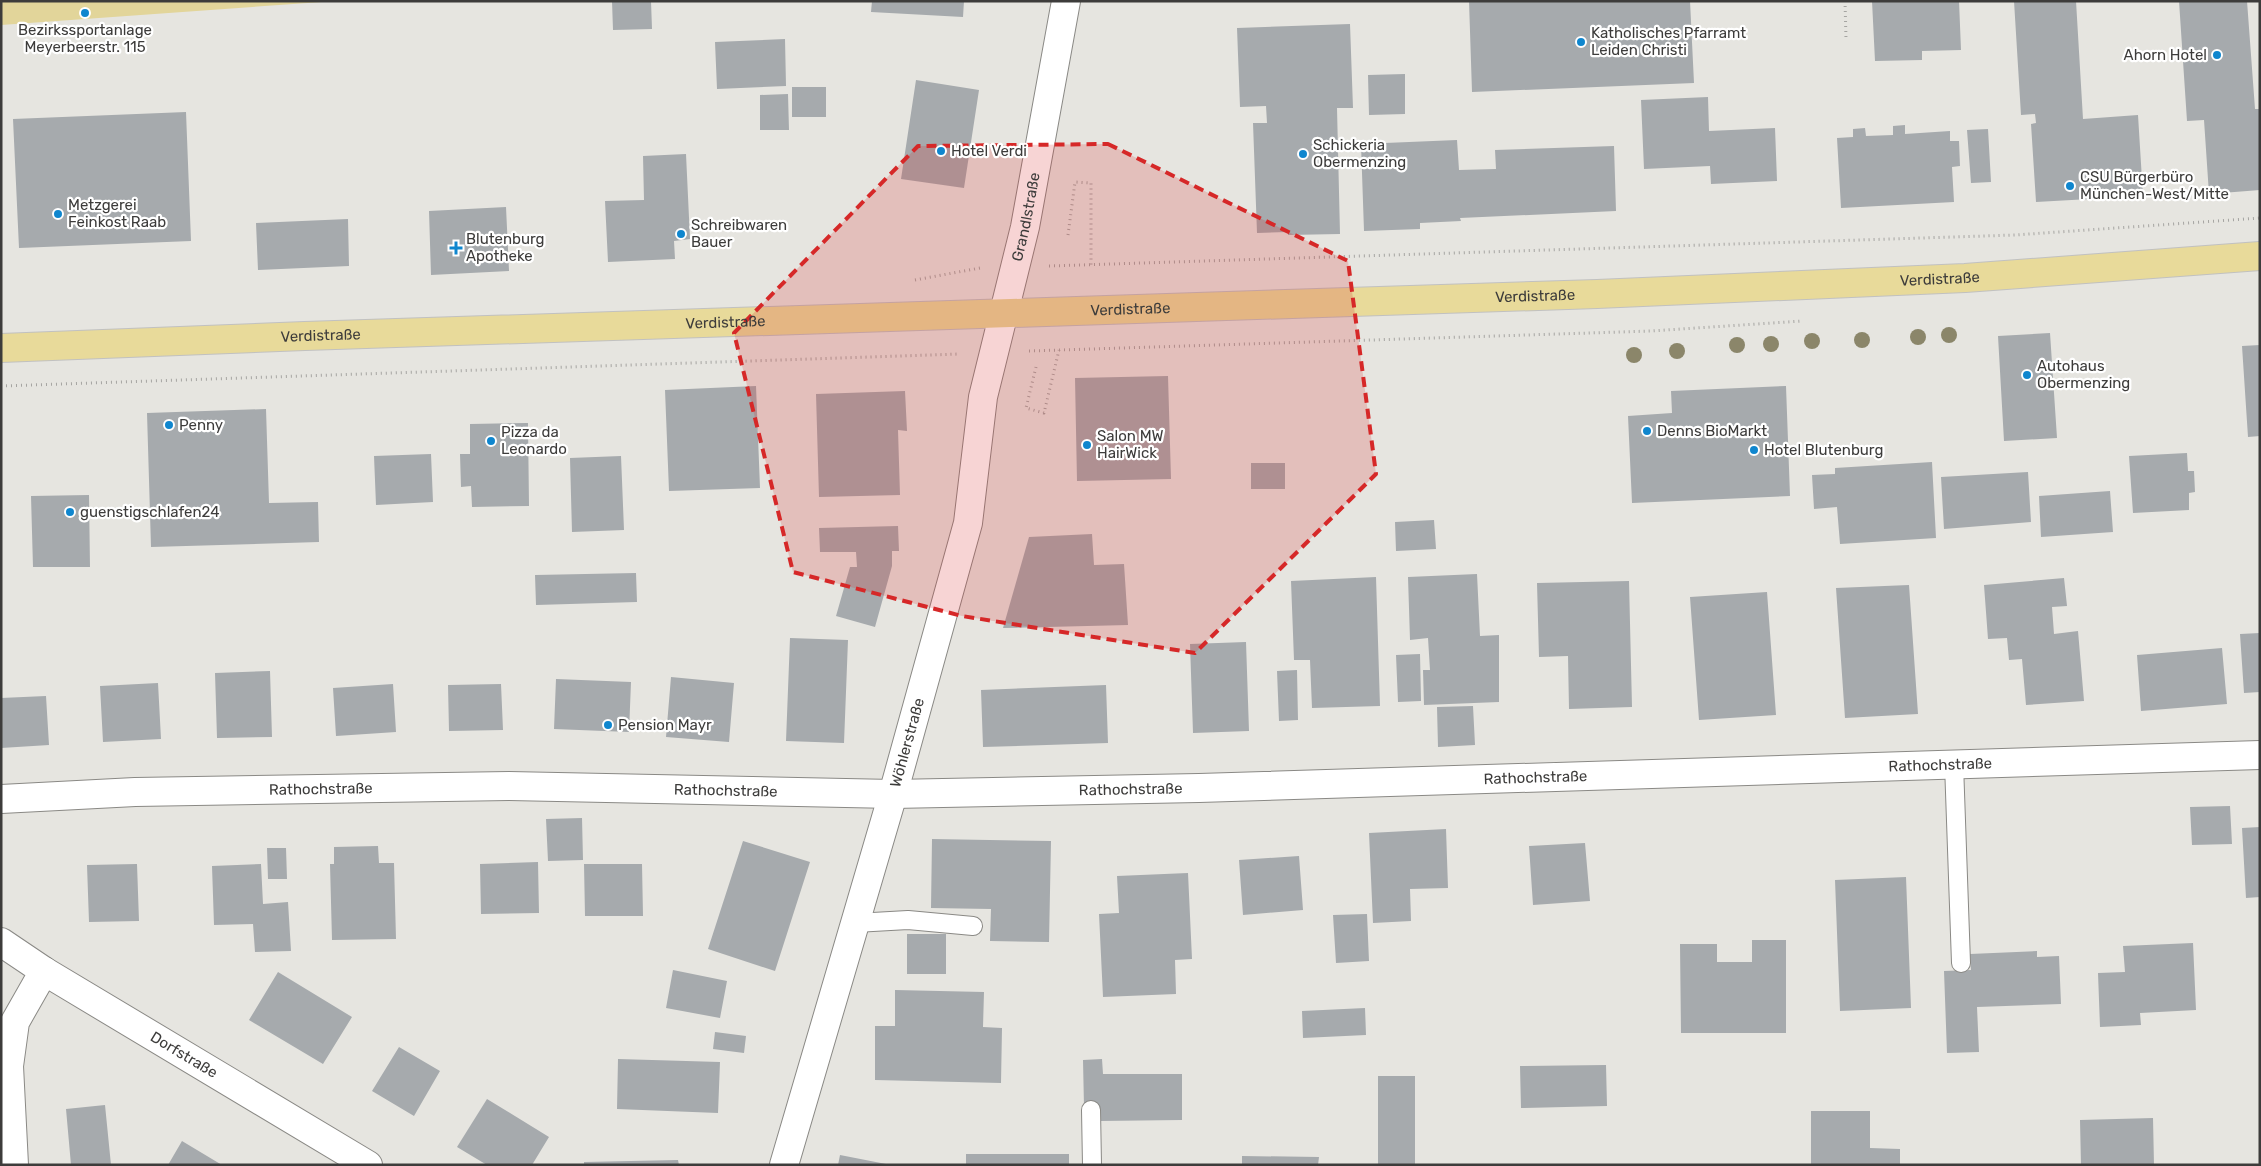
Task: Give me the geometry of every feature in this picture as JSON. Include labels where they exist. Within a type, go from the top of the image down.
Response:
[{"type":"main road","name":"Verdistraße","points":[[1,348],[314,335],[1004,314],[1830,284],[2018,275],[2260,256]]},
{"type":"street","name":"Grandlstraße","points":[[1004,314],[1025,227],[1066,1]]},
{"type":"street","name":"Wöhlerstraße","points":[[784,1165],[893,794],[968,523],[983,397],[1004,314]]},
{"type":"street","name":"Rathochstraße","points":[[1,799],[134,792],[509,786],[893,794],[1199,788],[2260,755]]},
{"type":"street","name":"Dorfstraße","points":[[1,942],[44,971],[368,1165]]},
{"type":"street","points":[[14,1165],[9,1066],[14,1022],[44,971]]},
{"type":"lane","points":[[1954,764],[1961,962]]},
{"type":"lane","points":[[855,923],[908,920],[973,926]]},
{"type":"lane","points":[[1092,1110],[1092,1165]]},
{"type":"path","points":[[1845,1],[1846,39]]},
{"type":"path","points":[[1068,235],[1076,182],[1091,183],[1091,266]]},
{"type":"path","points":[[906,281],[971,268],[1091,266],[2015,235],[2260,218]]},
{"type":"path","points":[[1,386],[1642,332],[1803,321]]},
{"type":"path","points":[[1036,367],[1026,408],[1044,414],[1060,350]]},
{"type":"highlighted area","points":[[1108,144],[1348,261],[1376,474],[1195,653],[962,616],[793,572],[734,333],[918,146]]},
{"type":"shaded area","name":"Bezirkssportanlage Meyerbeerstr. 115","points":[[1,1],[336,1],[1,25]]},
{"type":"building","points":[[612,1],[651,1],[652,29],[613,30]]},
{"type":"building","points":[[872,1],[964,1],[963,17],[871,12]]},
{"type":"building","name":"Katholisches Pfarramt Leiden Christi","points":[[1469,1],[1690,1],[1694,83],[1472,92]]},
{"type":"building","points":[[1872,1],[1959,1],[1961,50],[1922,51],[1922,60],[1875,61]]},
{"type":"building","points":[[2014,1],[2076,1],[2083,119],[2138,115],[2143,196],[2036,202],[2031,124],[2036,123],[2035,114],[2021,115]]},
{"type":"building","name":"Ahorn Hotel","points":[[2179,1],[2247,1],[2255,109],[2260,109],[2260,190],[2209,194],[2204,120],[2187,121]]},
{"type":"building","name":"Schickeria Obermenzing","points":[[1350,24],[1353,108],[1337,108],[1340,234],[1288,235],[1288,232],[1257,233],[1253,123],[1267,123],[1266,106],[1240,107],[1237,28]]},
{"type":"building","points":[[785,39],[786,86],[717,89],[715,42]]},
{"type":"building","points":[[1405,74],[1405,114],[1369,115],[1368,75]]},
{"type":"building","points":[[916,80],[979,90],[964,188],[901,179]]},
{"type":"building","points":[[792,87],[826,87],[826,117],[792,117]]},
{"type":"building","points":[[788,94],[789,130],[760,130],[760,95]]},
{"type":"building","points":[[1708,97],[1709,131],[1775,128],[1777,181],[1711,184],[1710,166],[1644,169],[1641,100]]},
{"type":"building","points":[[186,112],[191,241],[19,248],[13,119]]},
{"type":"building","points":[[1905,125],[1905,134],[1950,131],[1950,141],[1959,141],[1960,166],[1952,167],[1954,202],[1841,208],[1837,138],[1853,137],[1853,129],[1865,128],[1866,136],[1893,135],[1893,126]]},
{"type":"building","points":[[1988,129],[1991,182],[1971,183],[1967,130]]},
{"type":"building","points":[[1457,140],[1459,170],[1496,169],[1495,150],[1614,146],[1616,211],[1460,218],[1461,221],[1420,223],[1420,229],[1364,231],[1361,144]]},
{"type":"building","points":[[686,154],[690,239],[674,241],[675,259],[608,262],[605,201],[644,200],[643,156]]},
{"type":"building","points":[[506,207],[509,271],[431,275],[429,211]]},
{"type":"building","points":[[348,219],[349,266],[258,270],[256,223]]},
{"type":"building","points":[[2050,333],[2057,438],[2004,441],[1998,336]]},
{"type":"building","points":[[2260,345],[2260,436],[2248,437],[2242,346]]},
{"type":"building","points":[[1168,376],[1171,479],[1077,481],[1075,378]]},
{"type":"building","points":[[756,386],[760,488],[669,491],[665,390]]},
{"type":"building","points":[[1786,386],[1790,496],[1632,503],[1628,416],[1672,413],[1671,391]]},
{"type":"building","points":[[905,391],[907,431],[898,430],[900,495],[819,497],[816,394]]},
{"type":"building","points":[[266,409],[269,503],[318,502],[319,542],[151,547],[147,413]]},
{"type":"building","points":[[528,423],[529,506],[472,507],[471,486],[461,487],[460,454],[470,454],[470,424]]},
{"type":"building","points":[[2187,453],[2188,471],[2194,471],[2195,492],[2189,493],[2189,510],[2133,513],[2129,456]]},
{"type":"building","points":[[431,454],[433,502],[376,505],[374,456]]},
{"type":"building","points":[[621,456],[624,530],[572,532],[570,458]]},
{"type":"building","points":[[1932,462],[1936,538],[1840,544],[1837,507],[1814,509],[1812,475],[1835,474],[1835,468]]},
{"type":"building","points":[[1251,463],[1285,463],[1285,489],[1251,489]]},
{"type":"building","points":[[2028,472],[2031,522],[1944,529],[1941,477]]},
{"type":"building","points":[[2110,491],[2113,532],[2041,537],[2039,496]]},
{"type":"building","points":[[89,495],[90,567],[33,567],[31,496]]},
{"type":"building","points":[[1434,520],[1436,549],[1396,551],[1395,522]]},
{"type":"building","points":[[898,526],[899,551],[892,551],[892,566],[875,627],[836,616],[850,567],[857,567],[856,552],[820,552],[819,528]]},
{"type":"building","points":[[1092,534],[1094,565],[1124,564],[1128,625],[1003,628],[1029,537]]},
{"type":"building","points":[[636,573],[637,602],[536,605],[535,575]]},
{"type":"building","points":[[1477,574],[1480,636],[1499,635],[1499,702],[1424,705],[1423,670],[1430,670],[1428,638],[1410,640],[1408,577]]},
{"type":"building","points":[[1376,577],[1380,706],[1312,708],[1310,660],[1294,660],[1291,581]]},
{"type":"building","points":[[2064,578],[2067,606],[2052,607],[2054,634],[2078,631],[2084,701],[2026,705],[2022,659],[2009,660],[2007,638],[1988,639],[1984,585]]},
{"type":"building","points":[[1629,581],[1632,707],[1569,709],[1568,656],[1539,657],[1537,583]]},
{"type":"building","points":[[1909,585],[1918,714],[1845,718],[1836,588]]},
{"type":"building","points":[[1767,592],[1776,715],[1699,720],[1690,597]]},
{"type":"building","points":[[2260,633],[2260,692],[2244,693],[2240,634]]},
{"type":"building","points":[[790,638],[848,640],[844,743],[786,741]]},
{"type":"building","points":[[1246,642],[1249,731],[1193,733],[1190,644]]},
{"type":"building","points":[[2222,648],[2227,704],[2141,711],[2137,655]]},
{"type":"building","points":[[1420,654],[1421,701],[1398,702],[1396,655]]},
{"type":"building","points":[[1297,670],[1298,720],[1279,721],[1277,671]]},
{"type":"building","points":[[270,671],[272,737],[217,738],[215,673]]},
{"type":"building","points":[[671,677],[734,683],[729,742],[666,737]]},
{"type":"building","points":[[556,679],[631,682],[629,732],[554,729]]},
{"type":"building","points":[[158,683],[161,739],[103,742],[100,686]]},
{"type":"building","points":[[393,684],[396,732],[336,736],[333,688]]},
{"type":"building","points":[[501,684],[503,730],[449,731],[448,685]]},
{"type":"building","points":[[1106,685],[1108,743],[983,747],[981,690]]},
{"type":"building","points":[[46,696],[49,745],[1,748],[1,698]]},
{"type":"building","points":[[1473,706],[1475,745],[1438,747],[1437,707]]},
{"type":"building","points":[[2230,806],[2232,844],[2192,845],[2190,807]]},
{"type":"building","points":[[582,818],[583,860],[548,861],[546,819]]},
{"type":"building","points":[[2260,827],[2260,897],[2246,898],[2242,828]]},
{"type":"building","points":[[1446,829],[1448,888],[1410,889],[1411,921],[1373,923],[1369,833]]},
{"type":"building","points":[[932,839],[1051,841],[1049,942],[990,941],[991,909],[931,908]]},
{"type":"building","points":[[743,841],[810,862],[775,971],[708,949]]},
{"type":"building","points":[[1585,843],[1590,901],[1533,905],[1529,846]]},
{"type":"building","points":[[378,846],[379,863],[394,863],[396,939],[332,940],[330,864],[334,864],[334,847]]},
{"type":"building","points":[[267,848],[286,848],[287,879],[268,879]]},
{"type":"building","points":[[1299,856],[1303,910],[1243,915],[1239,860]]},
{"type":"building","points":[[538,862],[539,913],[481,914],[480,864]]},
{"type":"building","points":[[137,864],[139,921],[89,922],[87,865]]},
{"type":"building","points":[[261,864],[263,904],[288,902],[291,951],[255,952],[253,924],[214,925],[212,866]]},
{"type":"building","points":[[584,864],[642,864],[643,916],[585,916]]},
{"type":"building","points":[[1188,873],[1192,959],[1175,960],[1176,994],[1103,997],[1099,914],[1119,913],[1117,876]]},
{"type":"building","points":[[1906,877],[1911,1008],[1840,1011],[1835,880]]},
{"type":"building","points":[[1367,914],[1369,961],[1336,963],[1333,915]]},
{"type":"building","points":[[907,934],[946,934],[946,974],[907,974]]},
{"type":"building","points":[[1752,940],[1786,940],[1786,1033],[1681,1033],[1680,944],[1717,944],[1717,962],[1752,962]]},
{"type":"building","points":[[2193,943],[2196,1010],[2140,1013],[2141,1025],[2100,1027],[2098,973],[2125,972],[2123,946]]},
{"type":"building","points":[[2037,951],[2037,957],[2059,956],[2061,1004],[1977,1007],[1979,1052],[1947,1053],[1944,971],[1971,970],[1970,954]]},
{"type":"building","points":[[673,970],[727,981],[720,1018],[666,1008]]},
{"type":"building","points":[[278,972],[352,1017],[323,1064],[249,1020]]},
{"type":"building","points":[[895,990],[984,992],[983,1027],[1002,1028],[1001,1083],[875,1080],[875,1026],[895,1026]]},
{"type":"building","points":[[1365,1008],[1366,1035],[1303,1038],[1302,1011]]},
{"type":"building","points":[[715,1032],[746,1036],[744,1053],[713,1049]]},
{"type":"building","points":[[399,1047],[440,1071],[414,1116],[372,1091]]},
{"type":"building","points":[[618,1059],[720,1062],[718,1113],[617,1109]]},
{"type":"building","points":[[1102,1059],[1103,1074],[1182,1074],[1182,1120],[1100,1121],[1100,1107],[1084,1107],[1083,1060]]},
{"type":"building","points":[[1606,1065],[1607,1106],[1521,1108],[1520,1066]]},
{"type":"building","points":[[1378,1076],[1415,1076],[1415,1165],[1378,1165]]},
{"type":"building","points":[[487,1099],[549,1137],[532,1165],[487,1165],[457,1147]]},
{"type":"building","points":[[105,1105],[111,1165],[71,1165],[66,1109]]},
{"type":"building","points":[[1811,1111],[1870,1111],[1870,1148],[1900,1149],[1900,1165],[1811,1165]]},
{"type":"building","points":[[2153,1118],[2154,1165],[2081,1165],[2080,1120]]},
{"type":"building","points":[[182,1141],[222,1165],[168,1165]]},
{"type":"building","points":[[966,1154],[1069,1154],[1069,1165],[966,1165]]},
{"type":"building","points":[[840,1155],[886,1164],[886,1165],[838,1165]]},
{"type":"building","points":[[1242,1156],[1319,1157],[1318,1165],[1242,1165]]},
{"type":"building","points":[[678,1160],[679,1165],[584,1165],[584,1162]]},
{"type":"place","name":"Bezirkssportanlage Meyerbeerstr. 115","points":[[85,13]]},
{"type":"place","name":"Katholisches Pfarramt Leiden Christi","points":[[1581,42]]},
{"type":"place","name":"Ahorn Hotel","points":[[2217,55]]},
{"type":"place","name":"Hotel Verdi","points":[[941,151]]},
{"type":"place","name":"Schickeria Obermenzing","points":[[1303,154]]},
{"type":"place","name":"CSU Bürgerbüro München-West/Mitte","points":[[2070,186]]},
{"type":"place","name":"Metzgerei Feinkost Raab","points":[[58,214]]},
{"type":"place","name":"Schreibwaren Bauer","points":[[681,234]]},
{"type":"place","name":"Blutenburg Apotheke","points":[[456,248]]},
{"type":"place","name":"Autohaus Obermenzing","points":[[2027,375]]},
{"type":"place","name":"Penny","points":[[169,425]]},
{"type":"place","name":"Denns BioMarkt","points":[[1647,431]]},
{"type":"place","name":"Pizza da Leonardo","points":[[491,441]]},
{"type":"place","name":"Salon MW HairWick","points":[[1087,445]]},
{"type":"place","name":"Hotel Blutenburg","points":[[1754,450]]},
{"type":"place","name":"guenstigschlafen24","points":[[70,512]]},
{"type":"place","name":"Pension Mayr","points":[[608,725]]}]
